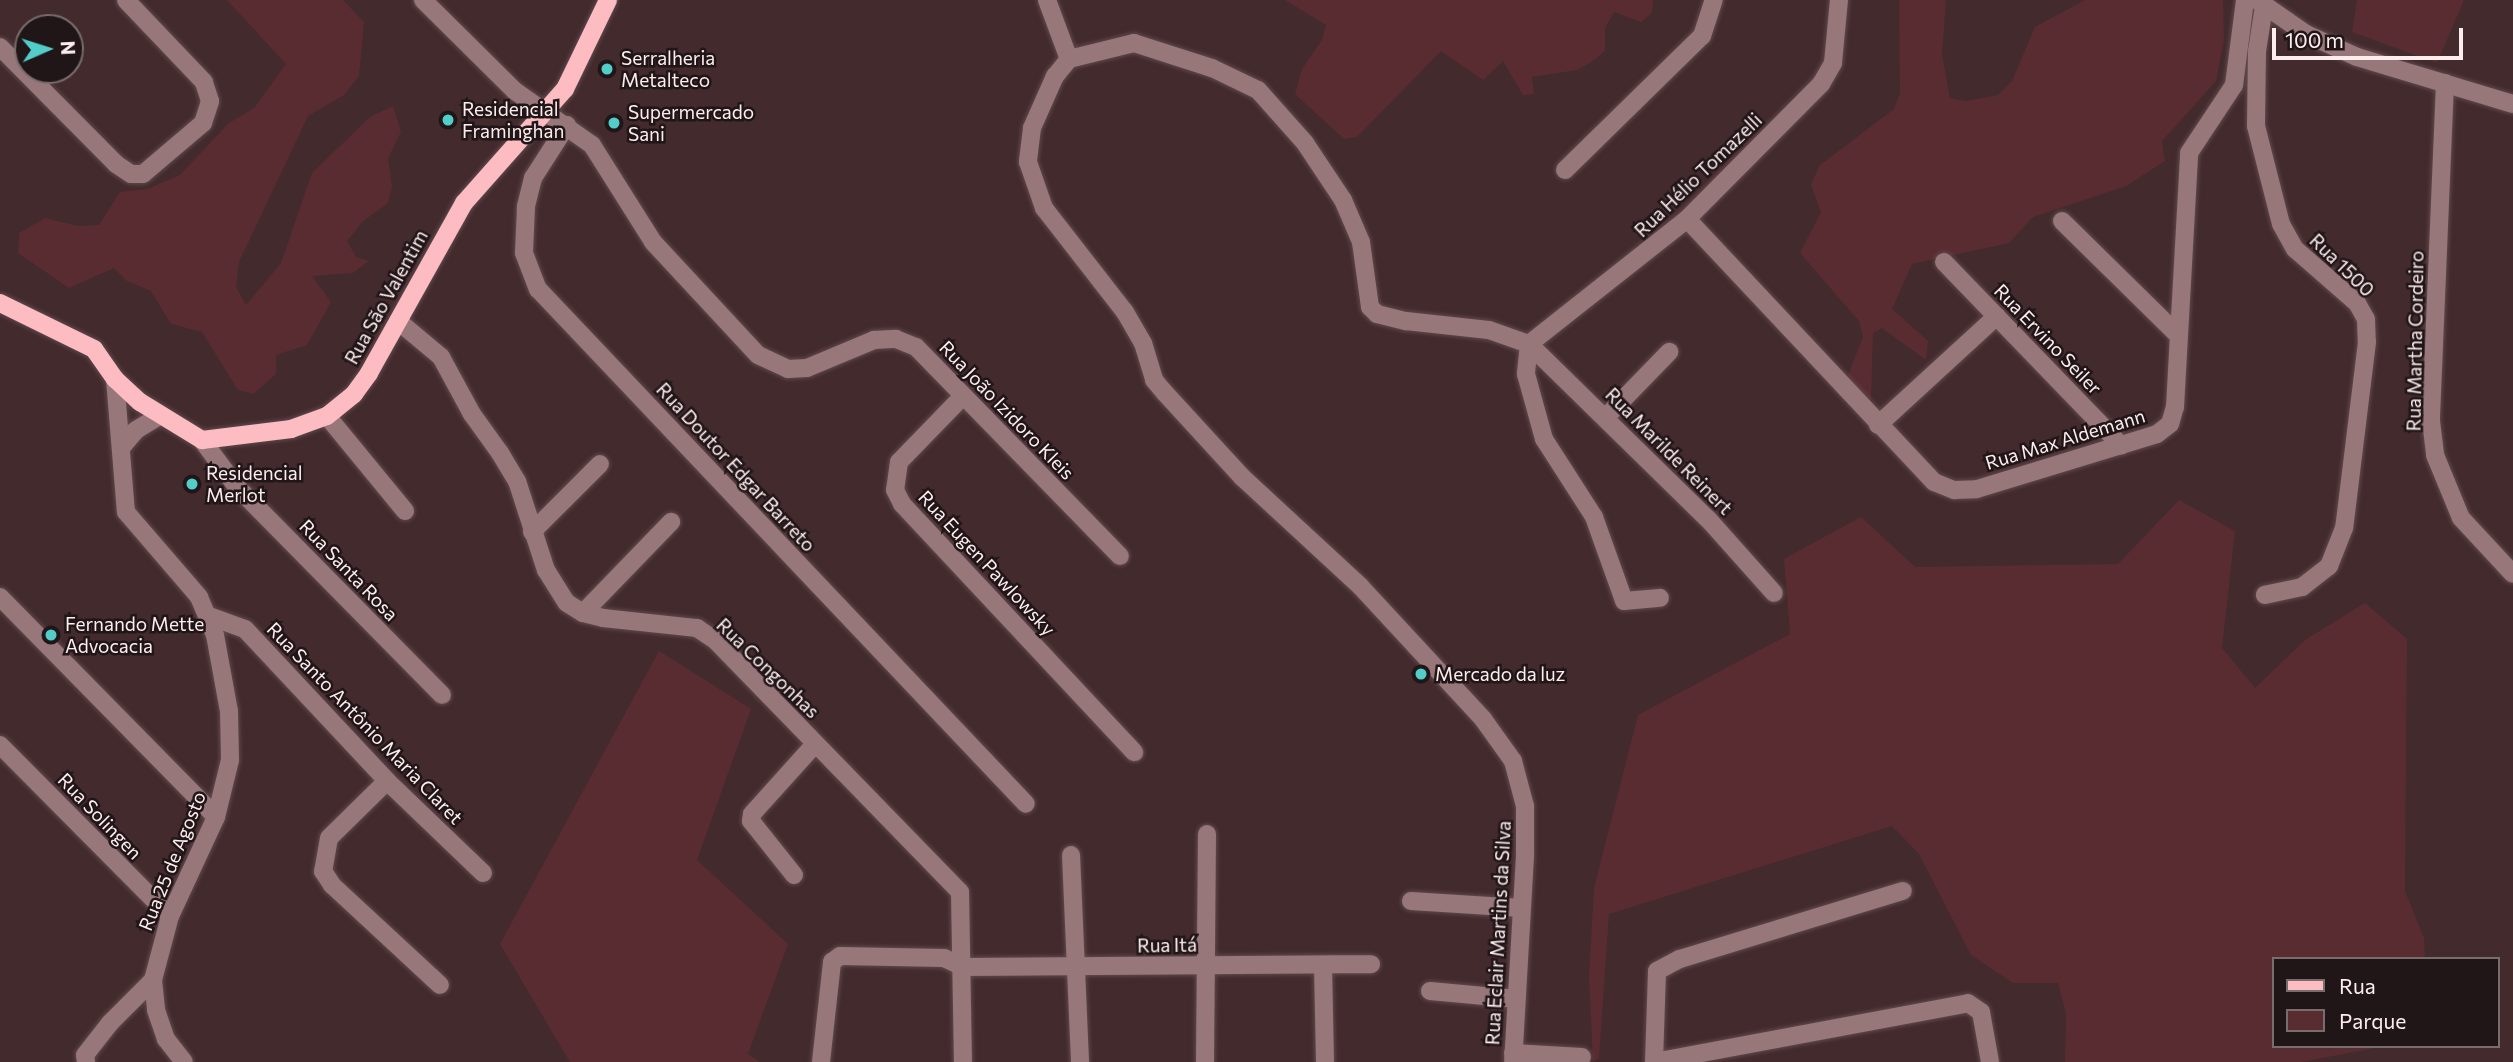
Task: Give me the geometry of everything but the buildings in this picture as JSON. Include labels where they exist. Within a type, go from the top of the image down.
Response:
[{"type":"main road","name":"Rua São Valentim","points":[[202,440],[254,436],[327,416],[348,400],[369,373],[464,203],[547,111],[578,66],[608,0]]},
{"type":"main road","points":[[0,303],[94,349],[115,379],[158,417],[202,440]]},
{"type":"street","points":[[0,47],[116,164],[131,174],[144,174],[203,123],[210,101],[204,82],[126,0]]},
{"type":"street","name":"Rua João Izidoro Kleis","points":[[423,0],[496,74],[567,125],[605,162],[653,242],[772,365],[807,368],[874,340],[896,339],[916,347],[1120,556]]},
{"type":"street","points":[[1046,0],[1069,59],[1134,43],[1212,68],[1258,90],[1305,143],[1343,200],[1362,242],[1367,298],[1377,314],[1489,330],[1530,344],[1526,374],[1544,439],[1594,517],[1624,601],[1660,598]]},
{"type":"street","points":[[1565,170],[1702,36],[1714,0]]},
{"type":"street","name":"Rua Hélio Tomazelli","points":[[1530,344],[1687,219],[1821,84],[1833,63],[1839,0]]},
{"type":"street","name":"Rua Max Aldemann","points":[[1687,219],[1934,482],[1954,490],[1977,489],[2157,433],[2170,424],[2175,407],[2189,153],[2234,85],[2245,0]]},
{"type":"street","points":[[2260,3],[2306,34],[2357,57],[2513,104]]},
{"type":"street","name":"Rua 1500","points":[[2260,3],[2256,126],[2281,224],[2295,249],[2357,303],[2365,319],[2367,342],[2344,528],[2329,566],[2302,587],[2265,595]]},
{"type":"street","name":"Rua Eclair Martins da Silva","points":[[1069,59],[1055,76],[1032,128],[1028,162],[1044,208],[1125,312],[1143,343],[1154,380],[1242,477],[1360,586],[1483,719],[1513,761],[1525,806],[1513,1058]]},
{"type":"street","name":"Rua Martha Cordeiro","points":[[2445,83],[2431,421],[2434,443],[2461,517],[2513,574]]},
{"type":"street","name":"Rua Doutor Edgar Barreto","points":[[567,125],[533,178],[526,207],[524,253],[538,289],[1026,804]]},
{"type":"street","points":[[2062,220],[2178,335]]},
{"type":"street","name":"Rua Ervino Seiler","points":[[1944,262],[2121,445]]},
{"type":"street","points":[[1878,425],[1997,316]]},
{"type":"street","points":[[398,321],[441,357],[472,414],[517,481],[532,531],[555,587],[583,614],[671,522]]},
{"type":"street","name":"Rua Marilde Reinert","points":[[1530,344],[1708,519],[1774,593]]},
{"type":"street","points":[[1606,417],[1669,352]]},
{"type":"street","name":"Rua 25 de Agosto","points":[[115,379],[125,512],[184,574],[209,616],[231,738],[216,817],[170,916],[153,980],[156,1010],[166,1039],[184,1062]]},
{"type":"street","name":"Rua Eugen Pawlowsky","points":[[963,396],[899,462],[895,490],[902,504],[1134,752]]},
{"type":"street","points":[[327,416],[405,511]]},
{"type":"street","points":[[121,448],[136,430],[158,417]]},
{"type":"street","name":"Rua Santa Rosa","points":[[202,440],[237,487],[442,695]]},
{"type":"street","points":[[532,531],[600,464]]},
{"type":"street","points":[[0,597],[216,817]]},
{"type":"street","name":"Rua Congonhas","points":[[583,614],[697,628],[716,640],[960,892],[963,1062]]},
{"type":"street","name":"Rua Santo Antônio Maria Claret","points":[[209,616],[244,629],[387,780],[483,873]]},
{"type":"street","points":[[794,875],[751,821],[752,814],[815,744]]},
{"type":"street","name":"Rua Solingen","points":[[0,745],[170,916]]},
{"type":"street","points":[[387,780],[329,838],[323,871],[332,885],[440,985]]},
{"type":"street","points":[[1205,1062],[1207,834]]},
{"type":"street","points":[[1071,855],[1079,967],[1080,1062]]},
{"type":"street","points":[[1903,891],[1679,959],[1657,971],[1654,1062],[1968,1003],[1981,1012],[1990,1062]]},
{"type":"street","points":[[1411,901],[1522,908]]},
{"type":"street","name":"Rua Itá","points":[[821,1062],[834,958],[944,958],[963,967],[1323,967],[1371,964]]},
{"type":"street","points":[[1323,967],[1325,1062]]},
{"type":"street","points":[[86,1062],[85,1055],[110,1023],[153,980]]},
{"type":"street","points":[[1430,991],[1517,999]]},
{"type":"street","points":[[1513,1058],[1582,1057]]},
{"type":"green space","points":[[227,0],[343,0],[364,22],[359,76],[344,95],[308,116],[239,262],[236,287],[246,305],[281,263],[312,173],[370,117],[393,106],[401,132],[388,158],[392,187],[388,203],[362,222],[347,241],[356,257],[369,261],[353,273],[312,276],[331,302],[307,345],[276,355],[276,374],[253,394],[238,390],[202,332],[171,324],[151,291],[127,281],[114,268],[69,288],[18,253],[19,233],[45,218],[78,226],[99,225],[120,192],[147,189],[180,175],[229,123],[254,108],[286,64]]},
{"type":"green space","points":[[1285,0],[1653,0],[1652,13],[1641,22],[1614,12],[1605,28],[1605,51],[1577,70],[1532,77],[1534,94],[1523,95],[1503,61],[1483,80],[1441,51],[1357,137],[1344,139],[1295,94],[1302,69],[1322,40],[1326,25]]},
{"type":"green space","points":[[1899,0],[1946,0],[1942,54],[1950,98],[1966,101],[1998,95],[2012,81],[2035,27],[2085,0],[2223,0],[2224,40],[2216,81],[2162,141],[2165,161],[2126,186],[2033,217],[2009,243],[1912,264],[1892,309],[1928,341],[1926,360],[1882,328],[1873,333],[1871,399],[1857,395],[1848,375],[1863,337],[1859,321],[1800,253],[1821,212],[1811,185],[1819,166],[1894,109],[1900,93]]},
{"type":"green space","points":[[2357,0],[2464,0],[2437,63],[2352,32]]},
{"type":"green space","points":[[2179,500],[2235,531],[2222,648],[2255,688],[2305,640],[2365,603],[2407,639],[2405,891],[2424,938],[2425,957],[2272,957],[2272,1048],[2375,1048],[2301,1062],[2065,1062],[2066,1014],[2058,983],[2013,983],[1971,955],[1919,854],[1892,826],[1609,914],[1599,1058],[1593,1062],[1589,977],[1594,888],[1638,715],[1790,634],[1784,559],[1861,517],[1915,567],[2118,564]]},
{"type":"green space","points":[[659,651],[751,709],[697,860],[788,944],[748,1054],[760,1062],[570,1062],[500,944]]},
{"type":"place","name":"Serralheria Metalteco","points":[[607,69]]},
{"type":"place","name":"Residencial Framinghan","points":[[448,120]]},
{"type":"place","name":"Supermercado Sani","points":[[614,123]]},
{"type":"place","name":"Residencial Merlot","points":[[192,484]]},
{"type":"place","name":"Fernando Mette Advocacia","points":[[51,635]]},
{"type":"place","name":"Mercado da luz","points":[[1421,674]]}]
